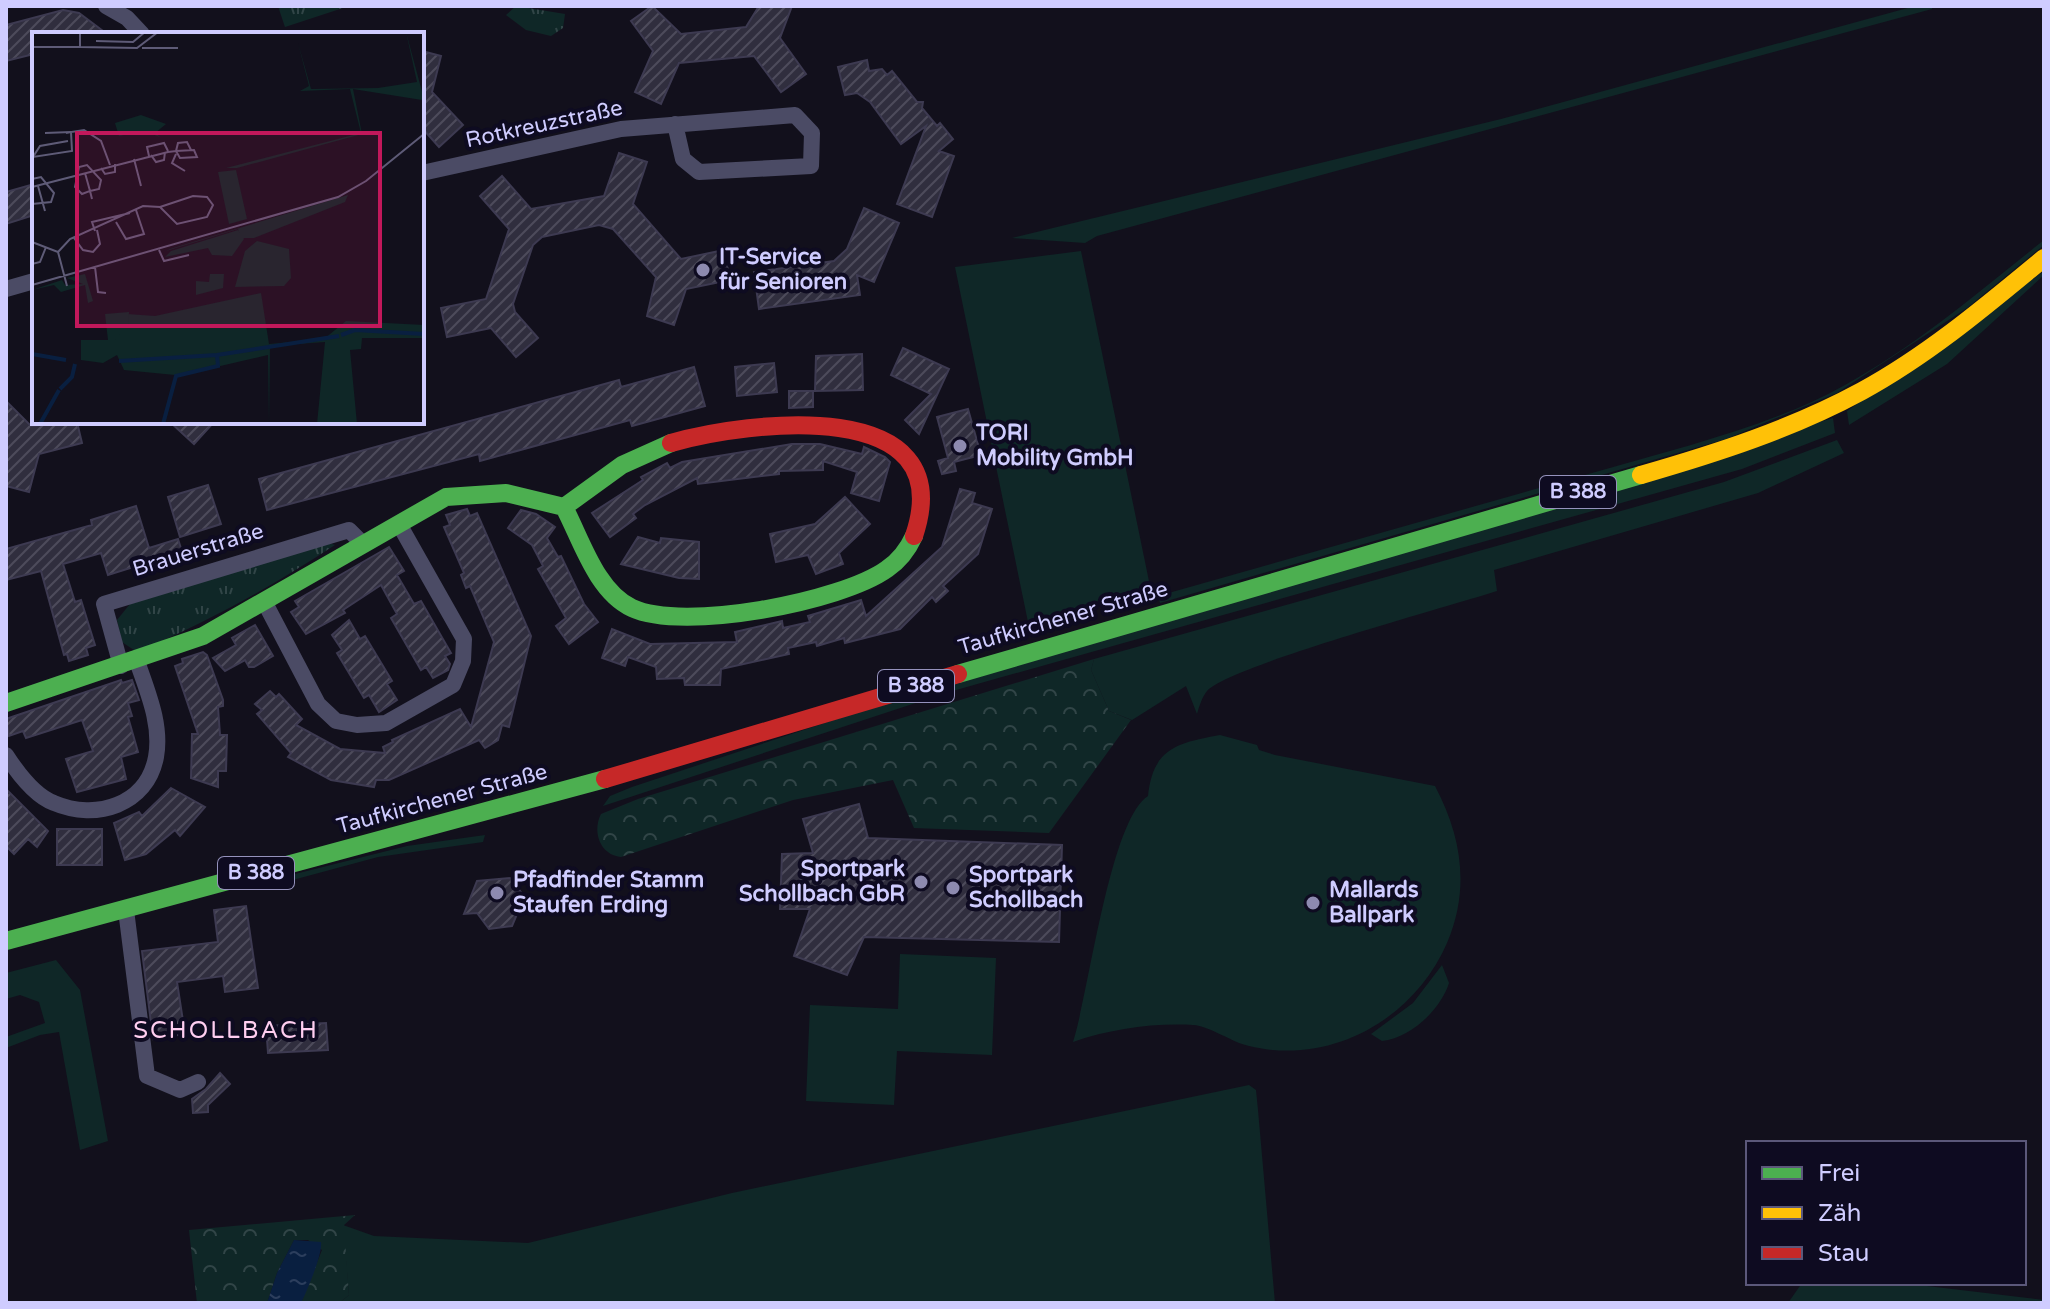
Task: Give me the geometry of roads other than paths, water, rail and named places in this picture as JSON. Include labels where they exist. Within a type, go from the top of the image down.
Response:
[{"type":"main road","name":"Taufkirchener Straße","points":[[6,941],[560,792],[1432,533],[1719,453],[1806,419],[1864,390],[1955,331],[2044,258]]},
{"type":"main road","points":[[6,703],[203,636],[446,497],[480,492],[524,492],[564,507],[604,579],[619,598],[641,612],[677,617],[787,604],[830,593],[884,571],[901,557],[914,536],[920,515],[920,489],[909,459],[881,436],[789,426],[709,435],[661,445],[623,465],[564,507]]},
{"type":"street","points":[[106,6],[127,18],[140,32]]},
{"type":"street","name":"Rotkreuzstraße","points":[[424,173],[621,129],[675,124],[795,115],[812,133],[811,166],[699,172],[683,159],[675,124]]},
{"type":"street","points":[[6,289],[32,282]]},
{"type":"street","points":[[265,603],[318,704],[336,721],[357,725],[386,723],[453,685],[463,661],[464,639],[399,524]]},
{"type":"street","name":"Brauerstraße","points":[[129,663],[104,604],[349,530],[362,543]]},
{"type":"street","points":[[6,755],[52,803],[104,811],[129,799],[145,784],[157,753],[155,721],[129,663]]},
{"type":"street","points":[[126,910],[147,1076],[180,1090],[198,1082]]},
{"type":"water","points":[[294,1240],[321,1242],[307,1290],[301,1303],[267,1303],[277,1273]]},
{"type":"place","name":"IT-Service für Senioren","points":[[703,270]]},
{"type":"place","name":"TORI Mobility GmbH","points":[[960,446]]},
{"type":"place","name":"Sportpark Schollbach GbR","points":[[921,882]]},
{"type":"place","name":"Sportpark Schollbach","points":[[953,888]]},
{"type":"place","name":"Pfadfinder Stamm Staufen Erding","points":[[497,893]]},
{"type":"place","name":"Mallards Ballpark","points":[[1313,903]]},
{"type":"district","name":"SCHOLLBACH","points":[[226,1030]]}]
